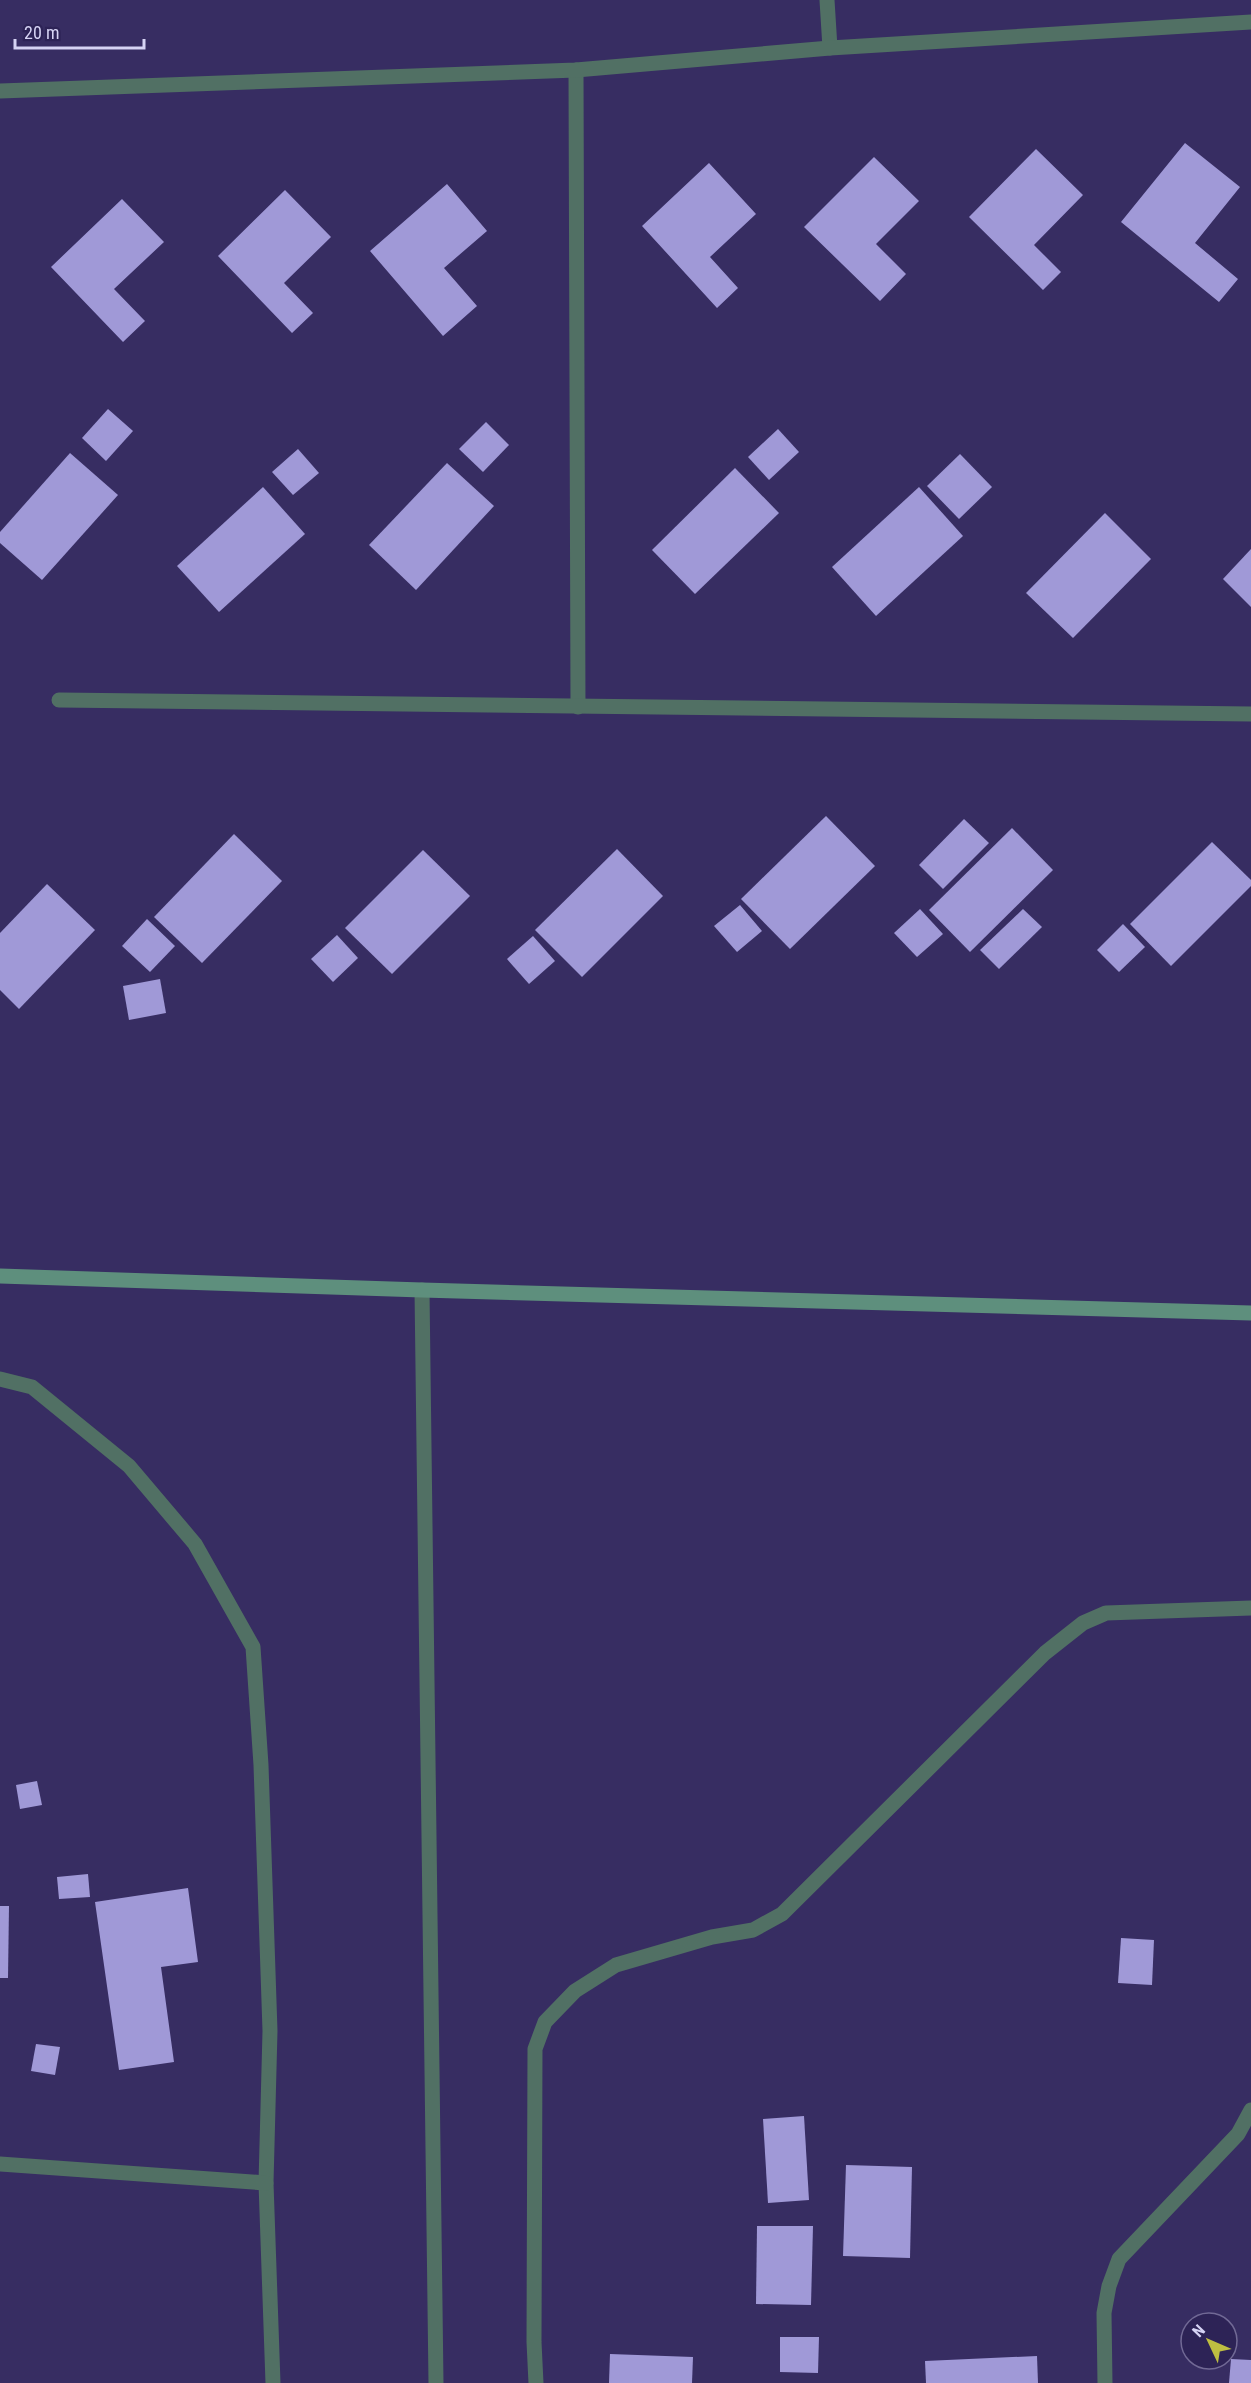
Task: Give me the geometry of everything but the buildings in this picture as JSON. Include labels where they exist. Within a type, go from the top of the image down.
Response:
[{"type":"main road","points":[[0,1276],[1251,1313]]},
{"type":"street","points":[[827,0],[830,48]]},
{"type":"street","points":[[0,91],[576,70],[830,48],[1251,22]]},
{"type":"street","points":[[576,70],[578,707]]},
{"type":"street","points":[[59,700],[1251,714]]},
{"type":"street","points":[[422,1290],[436,2383]]},
{"type":"street","points":[[0,1379],[32,1388],[129,1466],[195,1544],[253,1647],[261,1765],[270,2031],[266,2183],[273,2383]]},
{"type":"street","points":[[536,2383],[534,2342],[535,2049],[544,2022],[575,1990],[616,1965],[712,1937],[753,1930],[782,1914],[1045,1653],[1083,1623],[1106,1613],[1251,1608]]},
{"type":"street","points":[[1105,2383],[1104,2313],[1109,2286],[1119,2259],[1238,2134],[1251,2110]]},
{"type":"street","points":[[0,2164],[266,2183]]}]
